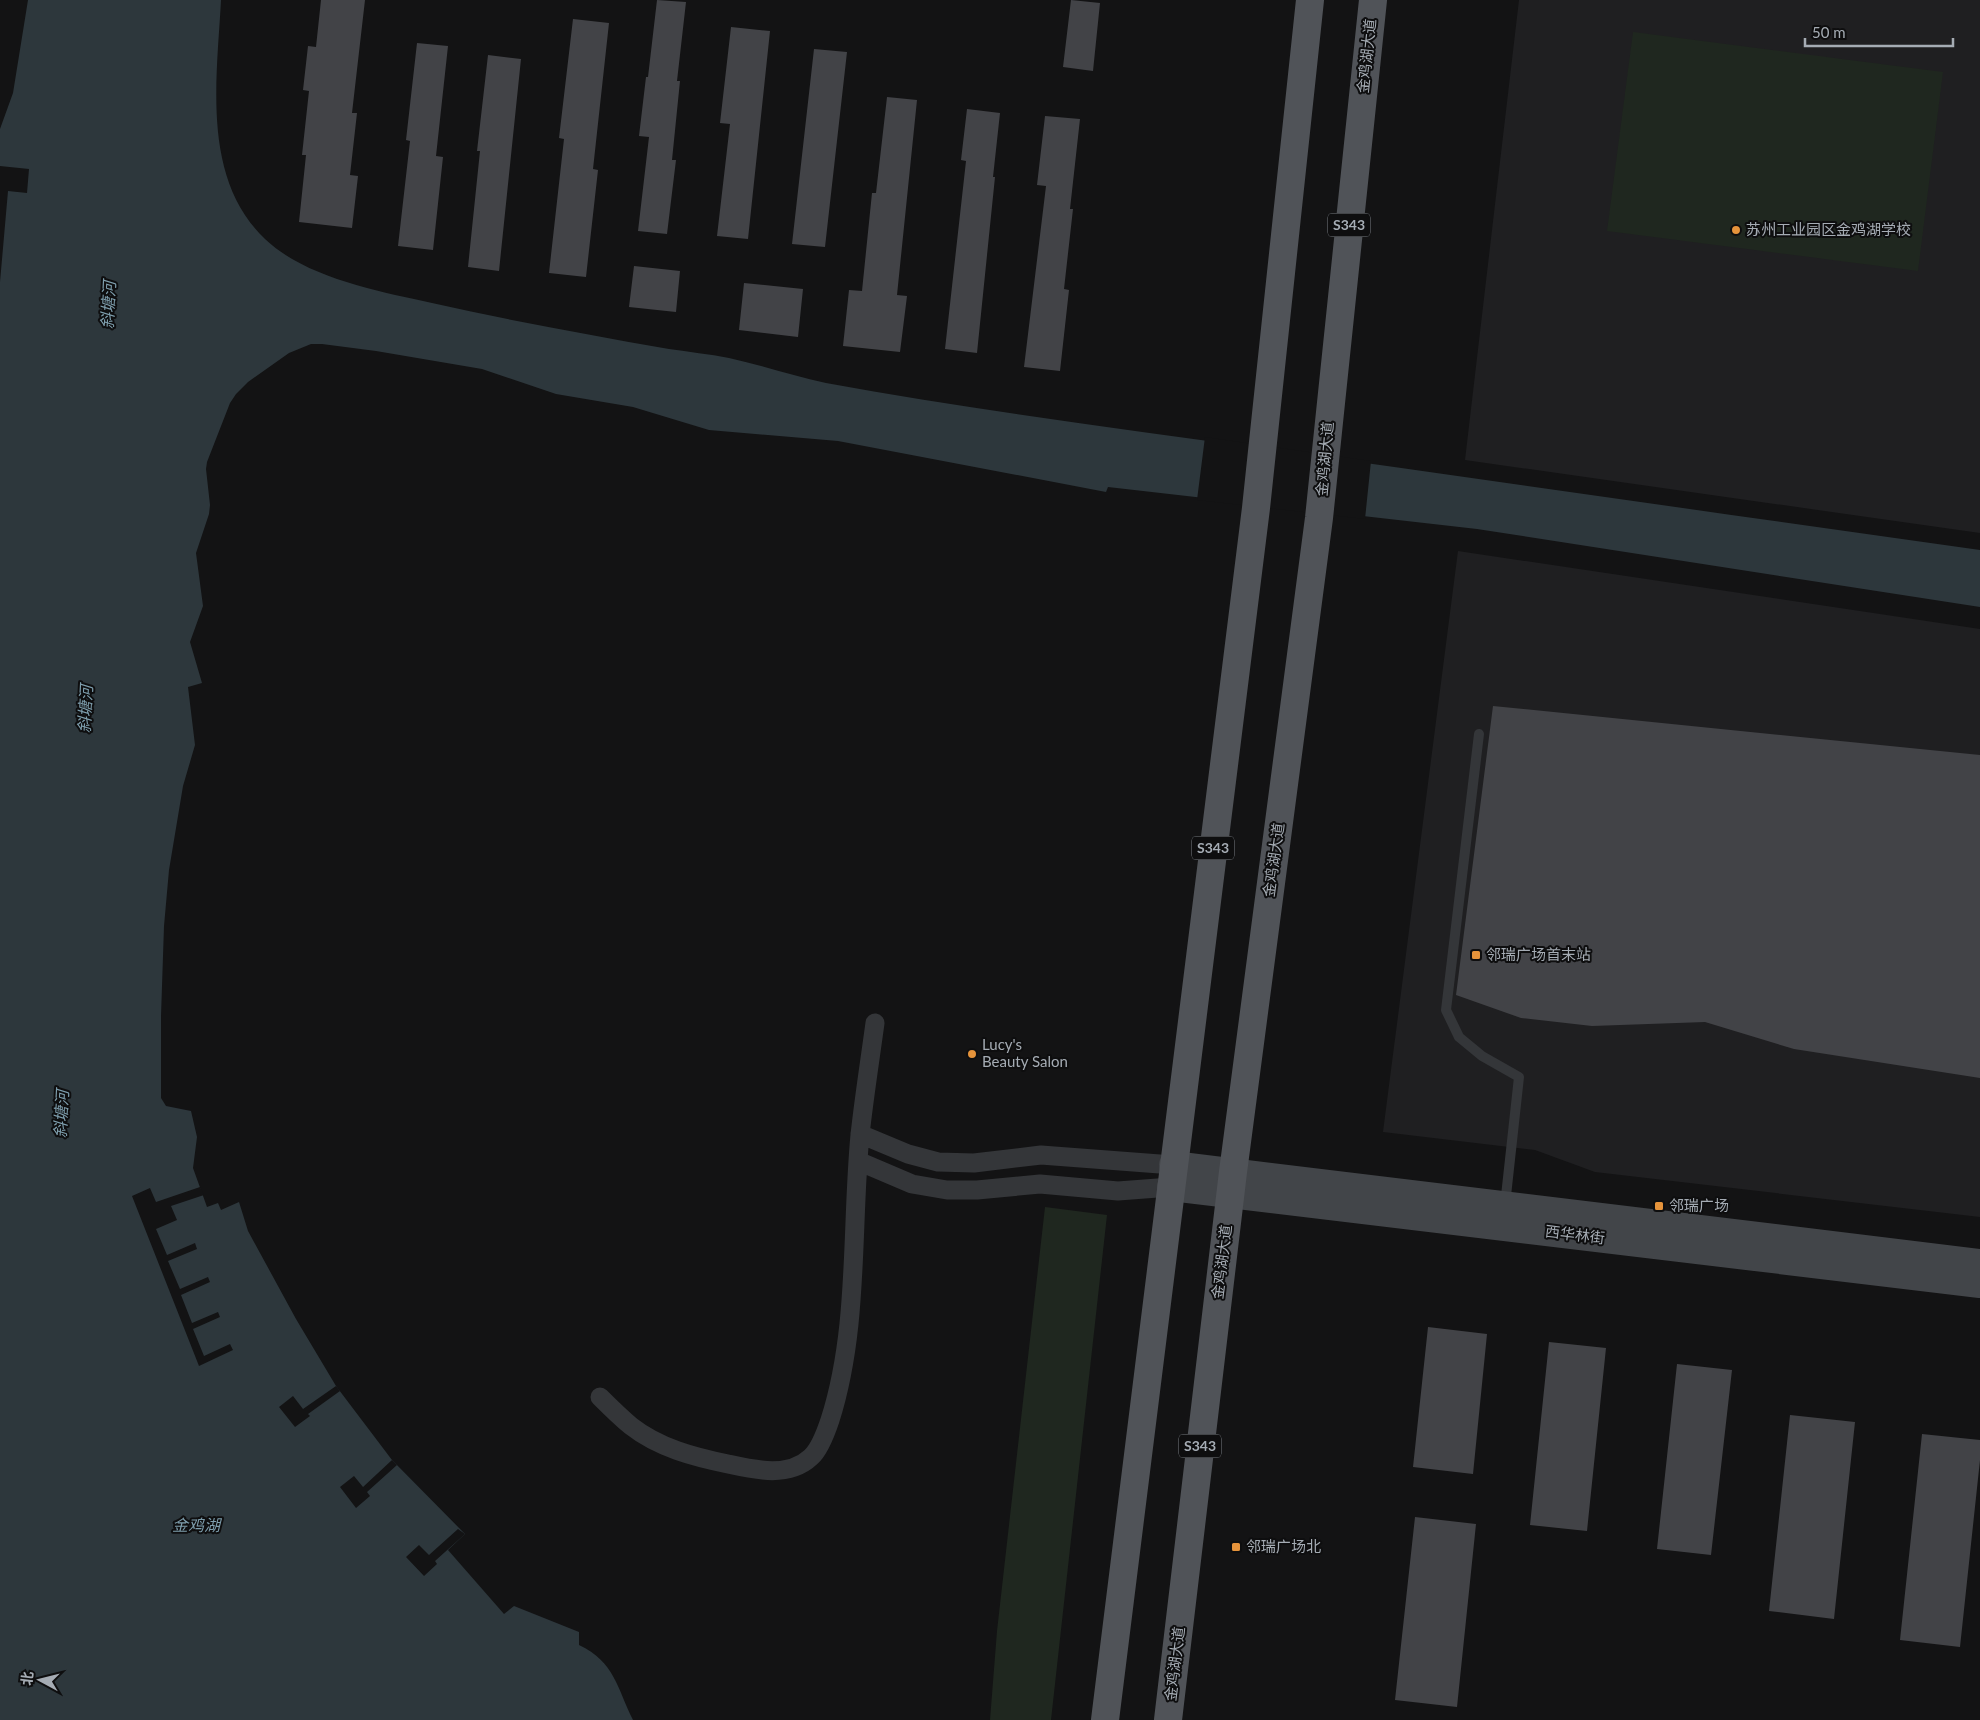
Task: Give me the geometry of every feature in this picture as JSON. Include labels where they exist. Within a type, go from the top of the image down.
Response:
[{"type":"main road","name":"S343","points":[[1105,1720],[1256,508],[1310,0]]},
{"type":"main road","name":"金鸡湖大道","points":[[1168,1720],[1232,1183],[1319,518],[1373,0]]},
{"type":"main road","name":"西华林街","points":[[1172,1176],[1503,1216],[1980,1284]]},
{"type":"main road","name":"西华林街","points":[[1503,1216],[1980,1263]]},
{"type":"street","points":[[600,1397],[631,1426],[652,1440],[693,1456],[761,1470],[778,1471],[797,1467],[812,1456],[825,1434],[831,1416],[844,1355],[849,1311],[860,1134],[875,1023]]},
{"type":"street","points":[[860,1134],[908,1154],[938,1162],[974,1163],[1041,1155],[1172,1176]]},
{"type":"street","points":[[858,1161],[912,1184],[947,1190],[977,1190],[1040,1184],[1118,1191],[1172,1176]]},
{"type":"lane","points":[[1479,734],[1446,1010],[1459,1037],[1482,1056],[1519,1077],[1503,1216]]},
{"type":"shaded area","name":"苏州工业园区金鸡湖学校","points":[[1519,0],[1980,0],[1980,533],[1465,460]]},
{"type":"shaded area","points":[[1633,32],[1943,72],[1918,271],[1607,231]]},
{"type":"shaded area","name":"邻瑞广场","points":[[1458,551],[1980,629],[1980,1217],[1595,1172],[1535,1150],[1383,1132]]},
{"type":"shaded area","points":[[1045,1207],[1107,1215],[1051,1720],[990,1720],[997,1631]]},
{"type":"water","points":[[28,0],[221,0],[216,94],[222,157],[231,187],[245,214],[265,239],[282,252],[301,264],[322,273],[366,288],[491,316],[669,349],[729,358],[826,383],[937,402],[1980,550],[1980,607],[1477,529],[1108,487],[1106,492],[838,441],[709,430],[633,407],[556,394],[482,369],[322,344],[311,344],[289,353],[248,382],[236,394],[230,403],[207,462],[209,514],[196,553],[203,606],[190,642],[202,683],[188,687],[195,745],[183,786],[169,870],[164,926],[161,1098],[166,1106],[191,1111],[197,1137],[193,1168],[207,1207],[218,1203],[221,1210],[239,1202],[248,1231],[296,1319],[336,1386],[392,1460],[465,1534],[448,1550],[504,1614],[514,1606],[579,1632],[579,1645],[600,1659],[608,1668],[614,1677],[633,1720],[0,1720],[0,282],[8,191],[27,193],[29,169],[0,166],[0,129],[13,93]]},
{"type":"pier","points":[[1205,437],[1371,461],[1365,519],[1197,500]]},
{"type":"pier","points":[[200,1187],[204,1195],[171,1206],[177,1220],[156,1229],[167,1255],[195,1243],[197,1249],[168,1261],[180,1289],[208,1277],[210,1282],[181,1295],[192,1323],[218,1312],[220,1317],[193,1329],[204,1356],[230,1344],[233,1350],[199,1366],[132,1196],[150,1188],[156,1202]]},
{"type":"pier","points":[[336,1386],[340,1391],[308,1414],[310,1416],[295,1427],[279,1407],[293,1396],[303,1409]]},
{"type":"pier","points":[[392,1460],[397,1465],[367,1492],[370,1496],[356,1508],[340,1487],[354,1476],[363,1487]]},
{"type":"pier","points":[[458,1529],[465,1534],[435,1561],[437,1564],[424,1576],[406,1557],[419,1545],[429,1555]]},
{"type":"building","points":[[321,0],[365,0],[352,113],[357,113],[350,175],[358,176],[352,228],[299,222],[306,155],[302,155],[309,91],[303,90],[308,46],[316,47]]},
{"type":"building","points":[[657,0],[686,2],[677,81],[680,81],[672,160],[676,160],[667,234],[638,231],[649,137],[639,136]]},
{"type":"building","points":[[1071,0],[1100,3],[1093,71],[1063,67]]},
{"type":"building","points":[[573,19],[609,23],[593,169],[598,170],[586,277],[549,273],[564,139],[559,138]]},
{"type":"building","points":[[731,27],[770,31],[748,239],[717,236],[730,124],[720,123]]},
{"type":"building","points":[[417,43],[448,46],[436,156],[443,157],[433,250],[398,246],[410,141],[406,140]]},
{"type":"building","points":[[814,49],[847,52],[825,247],[792,244]]},
{"type":"building","points":[[488,55],[521,59],[499,271],[468,267],[480,151],[477,151]]},
{"type":"building","points":[[887,97],[917,100],[897,295],[907,296],[900,352],[843,346],[849,290],[862,291],[872,193],[876,193]]},
{"type":"building","points":[[967,109],[1000,113],[977,353],[945,349],[966,161],[961,160]]},
{"type":"building","points":[[1045,116],[1080,119],[1070,209],[1073,209],[1064,289],[1069,290],[1060,371],[1024,367],[1046,186],[1037,185]]},
{"type":"building","points":[[634,266],[680,271],[676,312],[629,307]]},
{"type":"building","points":[[744,283],[803,289],[798,337],[739,330]]},
{"type":"building","points":[[1493,706],[1980,755],[1980,1078],[1794,1049],[1705,1022],[1592,1026],[1521,1018],[1456,995]]},
{"type":"building","points":[[1428,1327],[1487,1334],[1473,1474],[1413,1467]]},
{"type":"building","points":[[1549,1342],[1606,1348],[1587,1531],[1530,1525]]},
{"type":"building","points":[[1677,1364],[1732,1370],[1711,1555],[1657,1549]]},
{"type":"building","points":[[1790,1415],[1855,1422],[1834,1619],[1769,1611]]},
{"type":"building","points":[[1922,1434],[1980,1440],[1980,1460],[1960,1647],[1900,1640]]},
{"type":"building","points":[[1415,1517],[1476,1524],[1457,1707],[1395,1700]]},
{"type":"place","name":"苏州工业园区金鸡湖学校","points":[[1736,230]]},
{"type":"place","name":"邻瑞广场首末站","points":[[1476,955]]},
{"type":"place","name":"Lucy's Beauty Salon","points":[[972,1054]]},
{"type":"place","name":"邻瑞广场","points":[[1659,1206]]},
{"type":"place","name":"邻瑞广场北","points":[[1236,1547]]},
{"type":"water label","name":"斜塘河","points":[[108,305]]},
{"type":"water label","name":"斜塘河","points":[[85,709]]},
{"type":"water label","name":"斜塘河","points":[[61,1114]]},
{"type":"water label","name":"金鸡湖","points":[[196,1525]]}]
